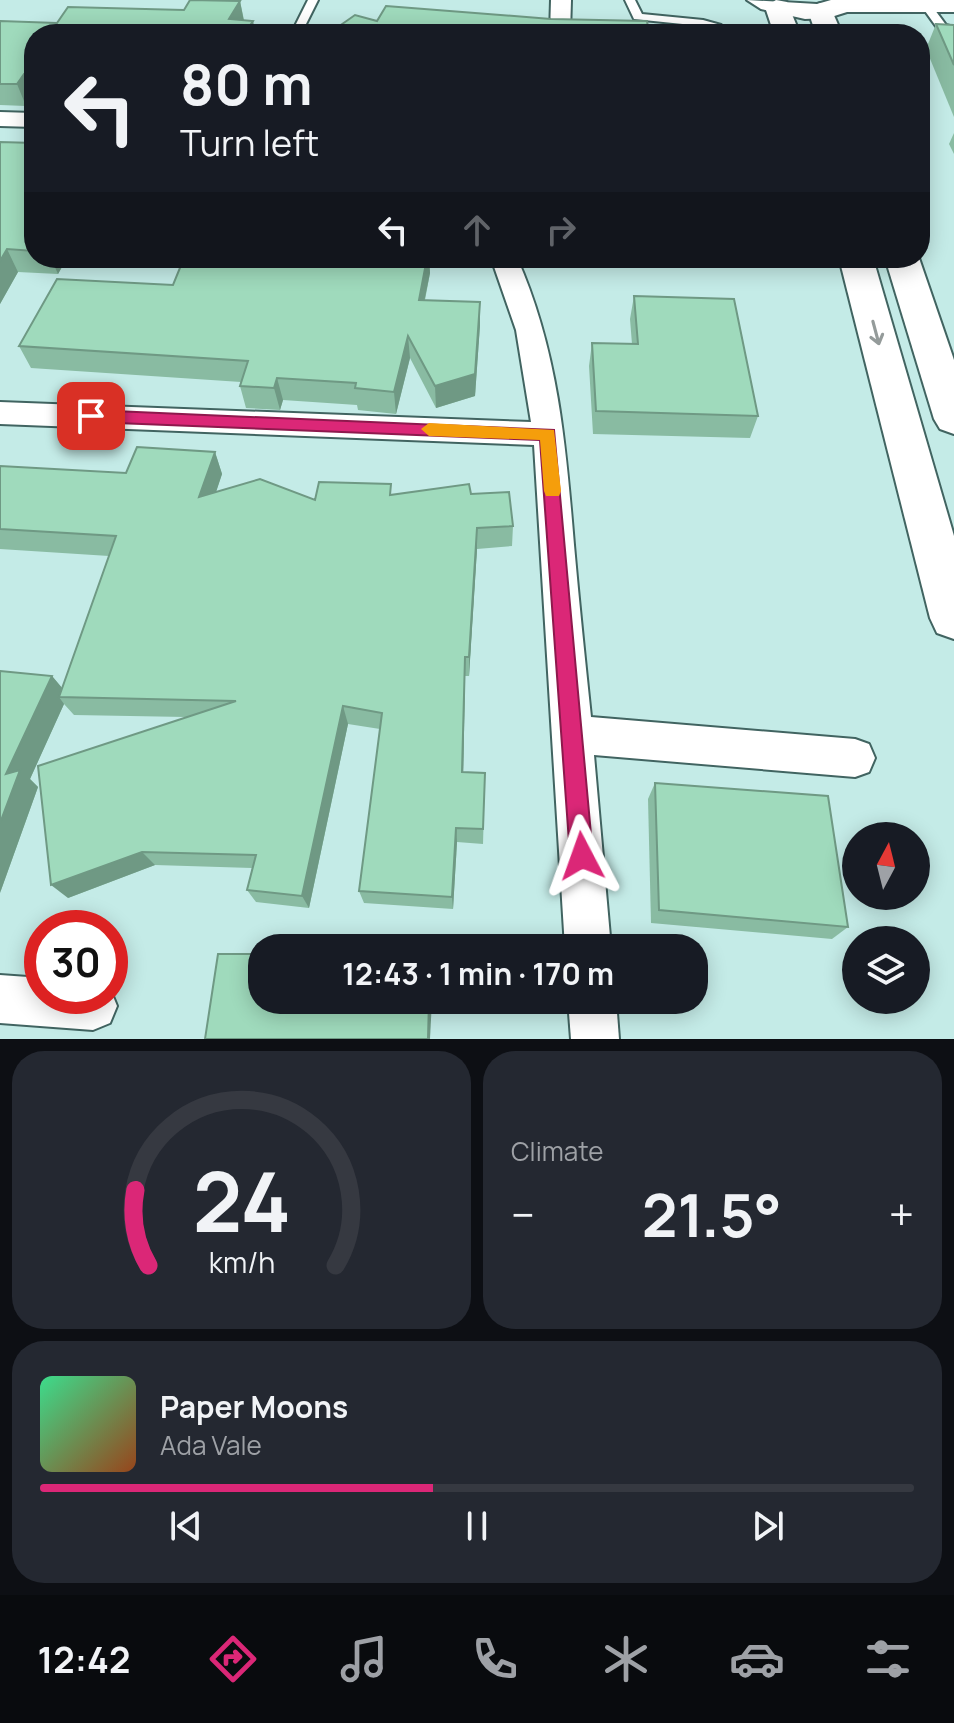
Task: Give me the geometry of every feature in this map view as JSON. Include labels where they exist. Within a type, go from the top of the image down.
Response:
[{"type":"street","points":[[560,24],[561,0]]},
{"type":"street","points":[[769,4],[835,12],[954,4]]},
{"type":"street","points":[[769,4],[781,24]]},
{"type":"street","points":[[0,119],[24,120]]},
{"type":"street","points":[[509,268],[519,288],[535,342],[548,434],[587,934]]},
{"type":"street","points":[[859,268],[954,618]]},
{"type":"street","points":[[905,268],[954,419]]},
{"type":"street","points":[[0,413],[548,434]]},
{"type":"street","points":[[573,734],[855,758]]},
{"type":"street","points":[[0,999],[24,1001]]},
{"type":"street","points":[[593,1014],[595,1039]]},
{"type":"lane","points":[[301,24],[313,0]]},
{"type":"lane","points":[[630,0],[638,17],[706,24]]},
{"type":"lane","points":[[925,4],[942,27],[954,30]]},
{"type":"building","points":[[190,0],[240,1],[229,19],[253,21],[251,24],[24,24],[24,74],[17,84],[0,84],[0,21],[57,23],[68,7],[184,10]]},
{"type":"building","points":[[386,6],[551,19],[647,21],[648,24],[342,24],[355,15],[377,21]]},
{"type":"building","points":[[936,24],[954,25],[954,65]]},
{"type":"building","points":[[0,142],[24,143],[24,250],[7,249],[0,261]]},
{"type":"building","points":[[180,268],[425,268],[419,300],[480,302],[475,374],[435,386],[408,336],[394,392],[355,388],[356,383],[277,378],[274,388],[240,386],[248,361],[19,346],[57,279],[173,285]]},
{"type":"building","points":[[634,296],[734,299],[758,416],[596,411],[592,343],[638,344]]},
{"type":"building","points":[[137,447],[215,452],[199,497],[260,479],[315,500],[319,482],[391,484],[390,495],[469,484],[471,494],[509,492],[513,526],[477,528],[469,657],[465,657],[462,772],[485,773],[483,829],[456,828],[452,897],[359,891],[382,713],[343,706],[302,896],[247,890],[256,855],[142,852],[51,885],[38,766],[236,701],[59,697],[116,536],[0,529],[0,466],[126,473]]},
{"type":"building","points":[[0,671],[52,676],[6,774],[20,770],[0,823]]},
{"type":"building","points":[[655,783],[828,796],[842,888],[842,910],[845,910],[848,926],[659,910]]},
{"type":"building","points":[[218,954],[248,954],[248,1014],[429,1014],[428,1039],[205,1039]]},
{"type":"slow traffic","points":[[429,429],[548,434],[552,491]]},
{"type":"route","points":[[91,416],[548,434],[582,856]]}]
